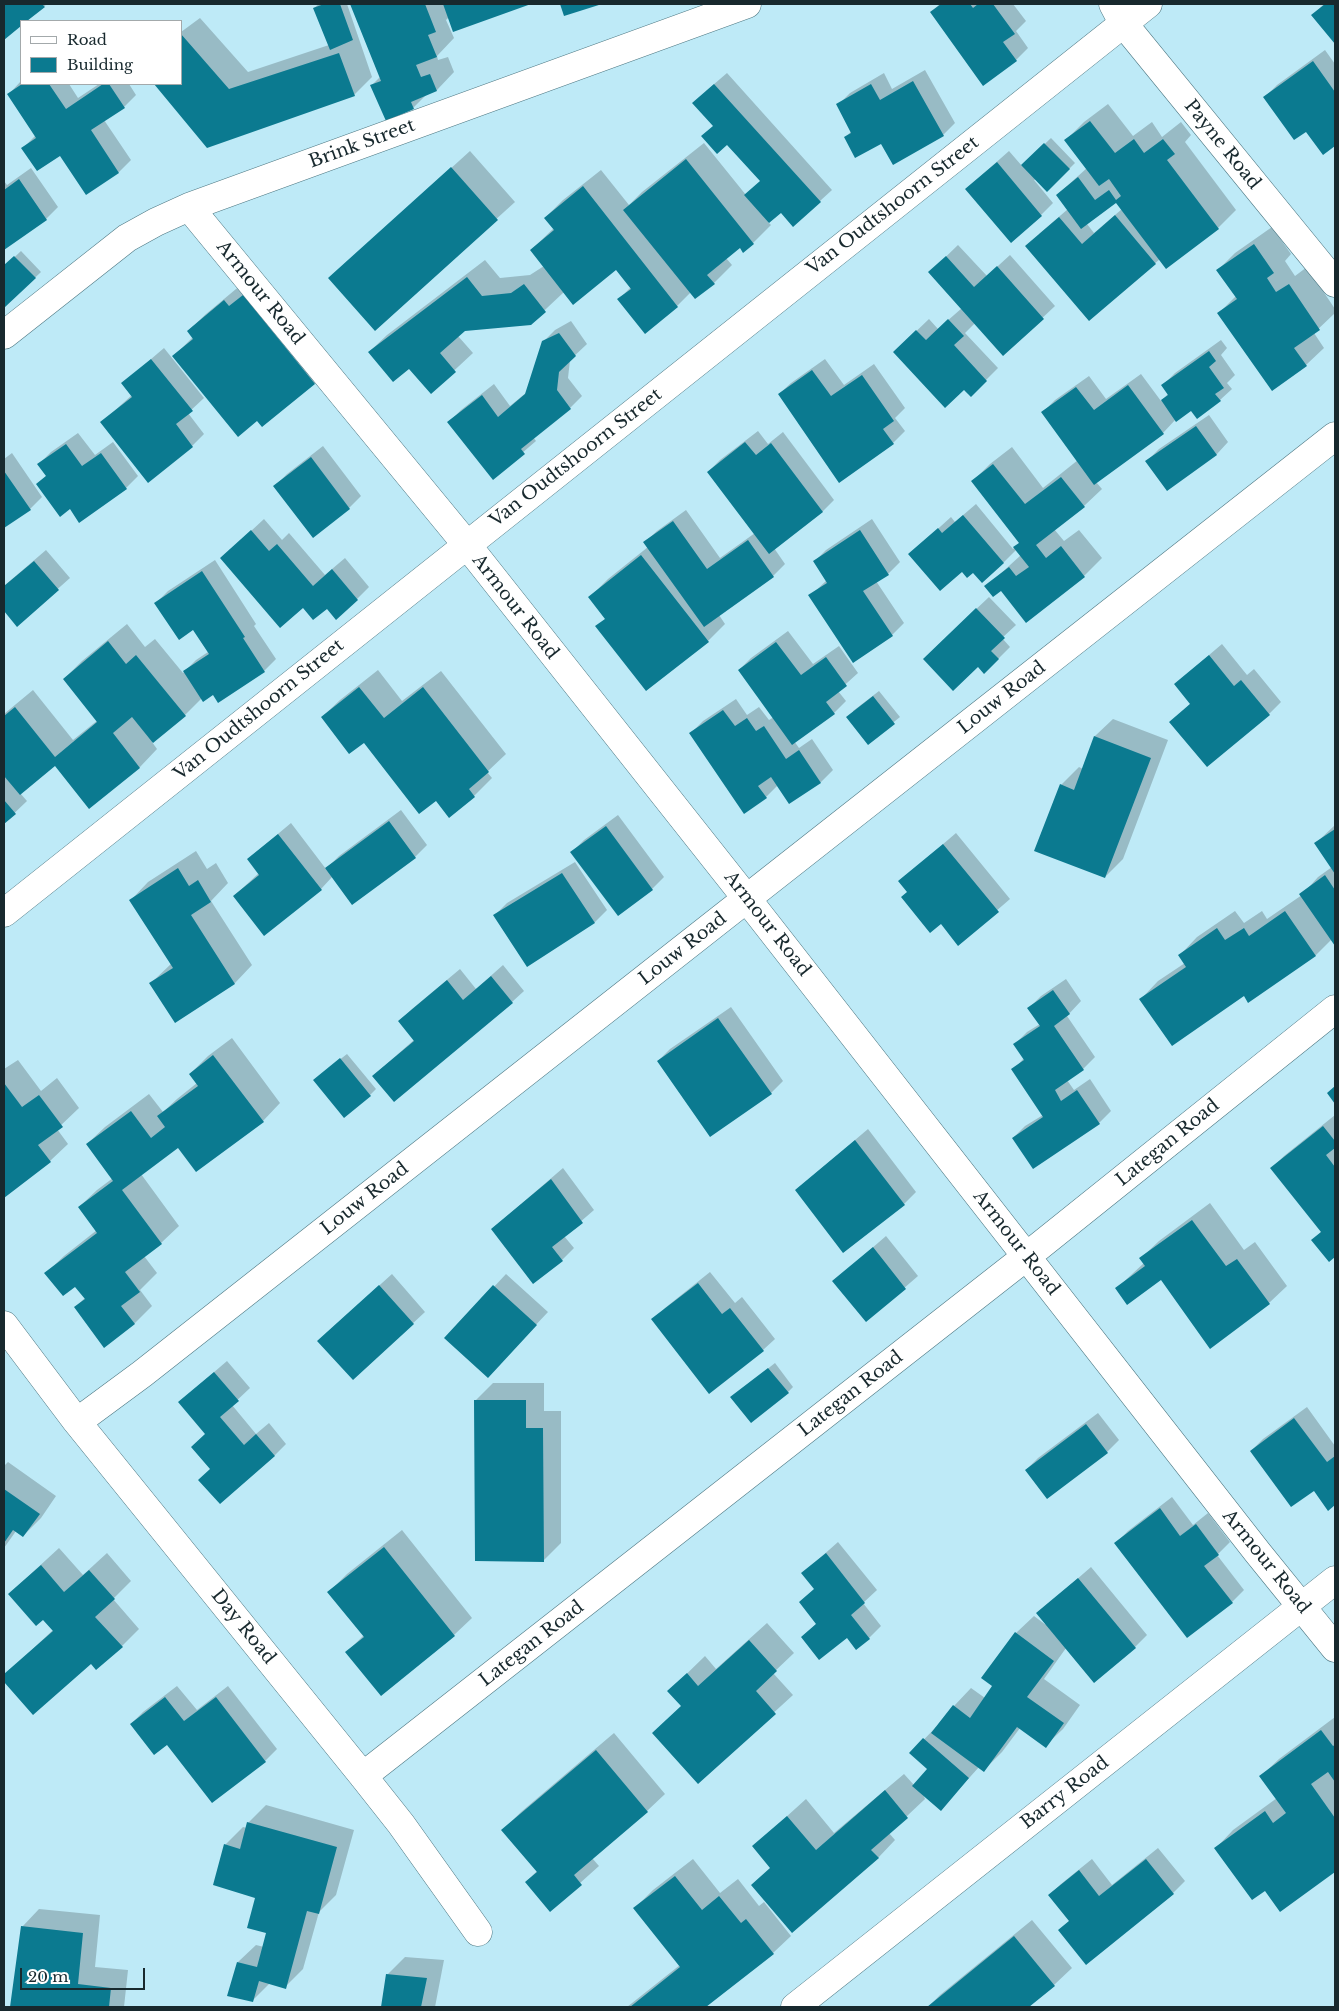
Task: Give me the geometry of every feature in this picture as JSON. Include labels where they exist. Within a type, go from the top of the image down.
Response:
[{"type":"street","name":"Brink Street","points":[[4,334],[127,238],[189,207],[747,4]]},
{"type":"street","name":"Van Oudtshoorn Street","points":[[4,913],[467,545],[1118,14],[1148,4]]},
{"type":"street","name":"Payne Road","points":[[1118,14],[1335,283]]},
{"type":"street","name":"Armour Road","points":[[189,207],[467,545],[1335,1648]]},
{"type":"street","name":"Louw Road","points":[[77,1422],[149,1368],[1335,436]]},
{"type":"street","name":"Lategan Road","points":[[363,1776],[1027,1256],[1335,1009]]},
{"type":"street","name":"Day Road","points":[[4,1325],[77,1422],[401,1824],[478,1932]]},
{"type":"street","name":"Barry Road","points":[[796,2007],[1335,1580]]},
{"type":"building","points":[[4,4],[42,4],[45,7],[28,20],[20,20],[20,27],[4,40]]},
{"type":"building","points":[[324,4],[340,4],[353,40],[330,50],[313,8]]},
{"type":"building","points":[[350,4],[425,4],[436,32],[428,35],[437,57],[416,65],[421,77],[430,74],[437,91],[411,102],[414,109],[386,121],[370,85],[381,81]]},
{"type":"building","points":[[443,4],[531,4],[453,32]]},
{"type":"building","points":[[560,4],[602,4],[564,16]]},
{"type":"building","points":[[941,4],[970,4],[973,8],[978,4],[993,4],[1015,34],[1003,42],[1017,61],[983,86],[930,12]]},
{"type":"building","points":[[1325,4],[1335,4],[1335,44],[1311,15]]},
{"type":"building","points":[[182,35],[229,89],[339,53],[355,96],[207,148],[155,85],[182,85]]},
{"type":"building","points":[[1313,61],[1335,92],[1335,146],[1323,155],[1306,132],[1294,140],[1263,97]]},
{"type":"building","points":[[913,81],[944,136],[893,165],[881,144],[855,158],[844,137],[851,133],[836,104],[871,84],[880,100]]},
{"type":"building","points":[[714,84],[821,202],[793,227],[781,213],[769,223],[744,195],[760,181],[727,145],[717,154],[701,136],[713,126],[692,103]]},
{"type":"building","points":[[20,85],[50,85],[66,109],[102,85],[110,85],[125,108],[91,130],[119,173],[86,195],[60,156],[37,171],[21,148],[36,138],[7,94]]},
{"type":"building","points":[[1090,121],[1115,153],[1134,139],[1144,153],[1163,139],[1175,154],[1167,160],[1219,229],[1166,269],[1116,203],[1081,229],[1056,195],[1078,177],[1095,200],[1109,190],[1116,200],[1121,196],[1109,179],[1099,186],[1064,140]]},
{"type":"building","points":[[1044,143],[1070,169],[1047,192],[1021,165]]},
{"type":"building","points":[[686,159],[754,244],[743,253],[740,248],[707,275],[715,284],[695,299],[623,210]]},
{"type":"building","points":[[997,162],[1042,216],[1011,243],[965,189]]},
{"type":"building","points":[[451,167],[498,220],[375,331],[328,278]]},
{"type":"building","points":[[19,179],[47,220],[4,250],[4,190]]},
{"type":"building","points":[[583,186],[678,307],[645,334],[617,299],[631,289],[616,270],[573,305],[530,250],[554,230],[544,218]]},
{"type":"building","points":[[1115,215],[1156,264],[1089,321],[1025,246],[1059,217],[1082,244]]},
{"type":"building","points":[[1254,244],[1274,273],[1267,278],[1276,292],[1289,284],[1320,330],[1294,348],[1307,366],[1272,391],[1217,313],[1237,299],[1216,270]]},
{"type":"building","points":[[14,256],[36,278],[4,308],[4,265]]},
{"type":"building","points":[[946,256],[974,287],[997,266],[1044,319],[1003,356],[928,272]]},
{"type":"building","points":[[467,277],[482,296],[511,293],[524,284],[546,312],[531,325],[465,331],[440,353],[456,372],[431,394],[409,369],[393,382],[368,352]]},
{"type":"building","points":[[243,295],[315,384],[262,427],[257,421],[238,437],[172,356],[193,339],[187,331],[224,300],[229,306]]},
{"type":"building","points":[[948,319],[964,336],[954,345],[987,381],[971,397],[964,390],[945,408],[893,352],[916,330],[926,340]]},
{"type":"building","points":[[559,333],[576,356],[559,372],[557,390],[571,409],[521,449],[525,454],[493,480],[447,422],[482,395],[498,417],[525,394],[542,341]]},
{"type":"building","points":[[1209,351],[1216,361],[1209,367],[1224,388],[1215,394],[1221,401],[1197,419],[1191,411],[1176,422],[1161,400],[1168,395],[1161,385]]},
{"type":"building","points":[[151,359],[193,411],[176,424],[193,447],[148,483],[100,422],[132,397],[121,383]]},
{"type":"building","points":[[812,370],[831,396],[862,375],[894,421],[883,429],[894,444],[839,483],[778,394]]},
{"type":"building","points":[[1128,385],[1164,434],[1094,485],[1041,412],[1076,387],[1094,410]]},
{"type":"building","points":[[1196,426],[1217,455],[1167,491],[1145,461]]},
{"type":"building","points":[[745,442],[756,455],[771,443],[823,512],[769,554],[707,472]]},
{"type":"building","points":[[66,444],[82,466],[101,453],[127,489],[79,523],[70,509],[60,517],[36,484],[46,476],[37,464]]},
{"type":"building","points":[[311,457],[350,509],[313,538],[273,486]]},
{"type":"building","points":[[993,464],[1025,504],[1061,477],[1085,507],[1036,545],[1046,558],[1061,546],[1085,577],[1026,623],[1001,591],[993,597],[984,586],[1009,567],[1016,576],[1029,567],[1013,547],[1019,543],[971,481]]},
{"type":"building","points":[[4,471],[31,510],[4,528]]},
{"type":"building","points":[[963,515],[1004,563],[982,583],[973,573],[967,578],[962,572],[940,591],[908,554],[938,528],[942,533]]},
{"type":"building","points":[[673,521],[707,569],[748,540],[774,577],[704,627],[643,542]]},
{"type":"building","points":[[251,530],[269,551],[277,544],[313,586],[332,569],[358,600],[336,620],[327,609],[313,620],[303,608],[280,628],[220,558]]},
{"type":"building","points":[[860,530],[889,575],[863,591],[893,636],[853,663],[808,595],[827,583],[813,561]]},
{"type":"building","points":[[641,555],[709,642],[646,691],[595,626],[605,619],[588,597]]},
{"type":"building","points":[[34,561],[59,590],[17,627],[4,611],[4,586]]},
{"type":"building","points":[[202,571],[245,637],[243,638],[265,672],[218,703],[213,695],[203,702],[183,671],[209,654],[193,630],[179,640],[154,603]]},
{"type":"building","points":[[976,608],[1005,638],[991,651],[999,659],[984,674],[978,667],[953,691],[923,659]]},
{"type":"building","points":[[108,641],[126,664],[136,655],[186,716],[153,743],[132,717],[113,733],[140,768],[89,809],[55,766],[20,795],[4,776],[4,716],[15,707],[55,757],[97,722],[63,679]]},
{"type":"building","points":[[776,642],[801,675],[826,657],[847,686],[826,702],[835,714],[792,745],[738,670]]},
{"type":"building","points":[[1209,655],[1234,686],[1241,680],[1270,715],[1207,767],[1169,722],[1190,704],[1174,684]]},
{"type":"building","points":[[359,687],[384,718],[423,687],[489,772],[469,789],[475,797],[449,818],[436,801],[419,814],[364,743],[349,754],[321,717]]},
{"type":"building","points":[[873,696],[895,724],[868,745],[846,717]]},
{"type":"building","points":[[723,710],[735,726],[747,718],[756,731],[764,726],[786,759],[799,750],[821,783],[789,804],[771,777],[758,786],[767,798],[744,814],[689,733]]},
{"type":"building","points":[[1094,736],[1151,758],[1105,878],[1034,851],[1060,784],[1074,790]]},
{"type":"building","points":[[4,800],[16,814],[4,824]]},
{"type":"building","points":[[389,821],[416,858],[352,905],[325,868]]},
{"type":"building","points":[[606,826],[653,890],[618,916],[570,852]]},
{"type":"building","points":[[1335,829],[1335,874],[1314,843]]},
{"type":"building","points":[[278,834],[322,890],[264,936],[233,896],[259,875],[247,859]]},
{"type":"building","points":[[943,844],[999,912],[958,946],[941,924],[930,933],[901,897],[907,892],[898,881]]},
{"type":"building","points":[[178,868],[189,886],[198,880],[211,902],[191,915],[235,984],[175,1023],[149,983],[173,968],[129,900]]},
{"type":"building","points":[[562,873],[595,923],[527,967],[493,915]]},
{"type":"building","points":[[1325,875],[1335,890],[1335,946],[1299,894]]},
{"type":"building","points":[[1285,911],[1316,956],[1248,1003],[1244,996],[1172,1046],[1139,999],[1186,967],[1178,955],[1217,928],[1225,940],[1244,928],[1249,936]]},
{"type":"building","points":[[491,976],[513,1003],[394,1102],[372,1076],[414,1041],[398,1021],[447,980],[463,1000]]},
{"type":"building","points":[[1053,990],[1070,1014],[1054,1026],[1084,1070],[1055,1090],[1061,1101],[1077,1090],[1100,1124],[1033,1169],[1012,1138],[1043,1117],[1011,1069],[1024,1060],[1013,1044],[1040,1026],[1027,1008]]},
{"type":"building","points":[[718,1018],[772,1094],[710,1137],[657,1061]]},
{"type":"building","points":[[213,1055],[264,1122],[196,1172],[178,1148],[122,1190],[162,1244],[125,1272],[140,1292],[121,1306],[135,1324],[104,1348],[74,1307],[85,1299],[75,1287],[63,1296],[44,1273],[97,1233],[78,1207],[113,1181],[86,1144],[131,1111],[151,1138],[165,1127],[157,1116],[198,1086],[189,1074]]},
{"type":"building","points":[[340,1058],[371,1096],[344,1118],[313,1080]]},
{"type":"building","points":[[4,1083],[22,1107],[39,1095],[63,1127],[38,1145],[51,1162],[4,1198]]},
{"type":"building","points":[[1335,1086],[1335,1104],[1327,1093]]},
{"type":"building","points":[[1323,1126],[1335,1141],[1335,1148],[1326,1155],[1335,1167],[1335,1257],[1329,1262],[1311,1240],[1321,1232],[1270,1168]]},
{"type":"building","points":[[855,1140],[905,1205],[843,1253],[795,1190]]},
{"type":"building","points":[[551,1179],[583,1223],[552,1247],[563,1261],[533,1284],[491,1229]]},
{"type":"building","points":[[1192,1220],[1226,1266],[1237,1259],[1270,1304],[1210,1349],[1161,1280],[1127,1305],[1115,1288],[1145,1266],[1139,1258]]},
{"type":"building","points":[[873,1247],[906,1289],[866,1322],[832,1281]]},
{"type":"building","points":[[698,1283],[722,1314],[730,1308],[764,1351],[709,1394],[651,1319]]},
{"type":"building","points":[[379,1285],[414,1324],[353,1380],[317,1341]]},
{"type":"building","points":[[493,1285],[537,1325],[488,1378],[444,1338]]},
{"type":"building","points":[[768,1368],[789,1393],[751,1423],[730,1397]]},
{"type":"building","points":[[214,1372],[239,1401],[220,1417],[244,1445],[256,1434],[275,1456],[220,1504],[198,1480],[210,1469],[191,1447],[205,1434],[178,1402]]},
{"type":"building","points":[[474,1400],[526,1400],[526,1428],[543,1428],[544,1562],[475,1561]]},
{"type":"building","points":[[1294,1418],[1327,1462],[1335,1456],[1335,1505],[1328,1511],[1314,1491],[1291,1507],[1250,1451]]},
{"type":"building","points":[[1086,1424],[1108,1453],[1047,1499],[1025,1470]]},
{"type":"building","points":[[4,1489],[40,1514],[23,1537],[13,1530],[4,1543]]},
{"type":"building","points":[[1160,1508],[1180,1536],[1196,1524],[1219,1555],[1204,1566],[1233,1603],[1187,1638],[1114,1543]]},
{"type":"building","points":[[384,1547],[455,1636],[381,1696],[345,1652],[364,1637],[327,1592]]},
{"type":"building","points":[[826,1553],[865,1603],[851,1615],[870,1639],[856,1650],[847,1638],[819,1660],[801,1637],[816,1624],[799,1602],[814,1589],[801,1573]]},
{"type":"building","points":[[41,1565],[64,1592],[89,1570],[115,1599],[95,1617],[123,1647],[96,1670],[91,1664],[33,1715],[4,1682],[4,1674],[53,1631],[43,1620],[36,1626],[8,1594]]},
{"type":"building","points":[[1078,1578],[1136,1648],[1094,1683],[1036,1613]]},
{"type":"building","points":[[1015,1632],[1054,1661],[1027,1697],[1064,1723],[1046,1748],[1017,1727],[984,1772],[931,1733],[953,1705],[970,1718],[992,1686],[981,1678]]},
{"type":"building","points":[[749,1640],[777,1671],[756,1691],[776,1714],[698,1784],[652,1733],[681,1706],[667,1691],[687,1673],[698,1686]]},
{"type":"building","points":[[165,1697],[184,1721],[216,1697],[266,1762],[212,1803],[167,1745],[154,1755],[130,1724]]},
{"type":"building","points":[[1321,1730],[1333,1746],[1335,1745],[1335,1782],[1328,1772],[1311,1784],[1335,1818],[1335,1872],[1280,1912],[1265,1891],[1252,1900],[1214,1848],[1265,1811],[1273,1823],[1286,1813],[1259,1776]]},
{"type":"building","points":[[923,1738],[969,1778],[941,1811],[912,1786],[927,1769],[909,1753]]},
{"type":"building","points":[[596,1750],[648,1812],[574,1875],[582,1885],[550,1912],[525,1882],[537,1872],[501,1830]]},
{"type":"building","points":[[885,1790],[908,1818],[871,1850],[879,1858],[792,1933],[751,1885],[770,1868],[752,1846],[787,1816],[816,1850]]},
{"type":"building","points":[[247,1822],[337,1847],[319,1914],[307,1911],[286,1989],[259,1981],[253,2002],[227,1996],[237,1962],[257,1967],[266,1933],[247,1928],[255,1898],[213,1885],[224,1844],[240,1849]]},
{"type":"building","points":[[1146,1859],[1174,1894],[1086,1965],[1058,1930],[1069,1921],[1048,1895],[1079,1870],[1099,1896]]},
{"type":"building","points":[[675,1876],[702,1910],[719,1896],[741,1923],[746,1919],[774,1954],[706,2007],[630,2007],[680,1967],[633,1908]]},
{"type":"building","points":[[21,1926],[83,1933],[78,1984],[111,1988],[109,2007],[10,2007]]},
{"type":"building","points":[[1014,1936],[1055,1986],[1029,2007],[927,2007]]},
{"type":"building","points":[[386,1974],[427,1978],[421,2007],[381,2007]]}]
